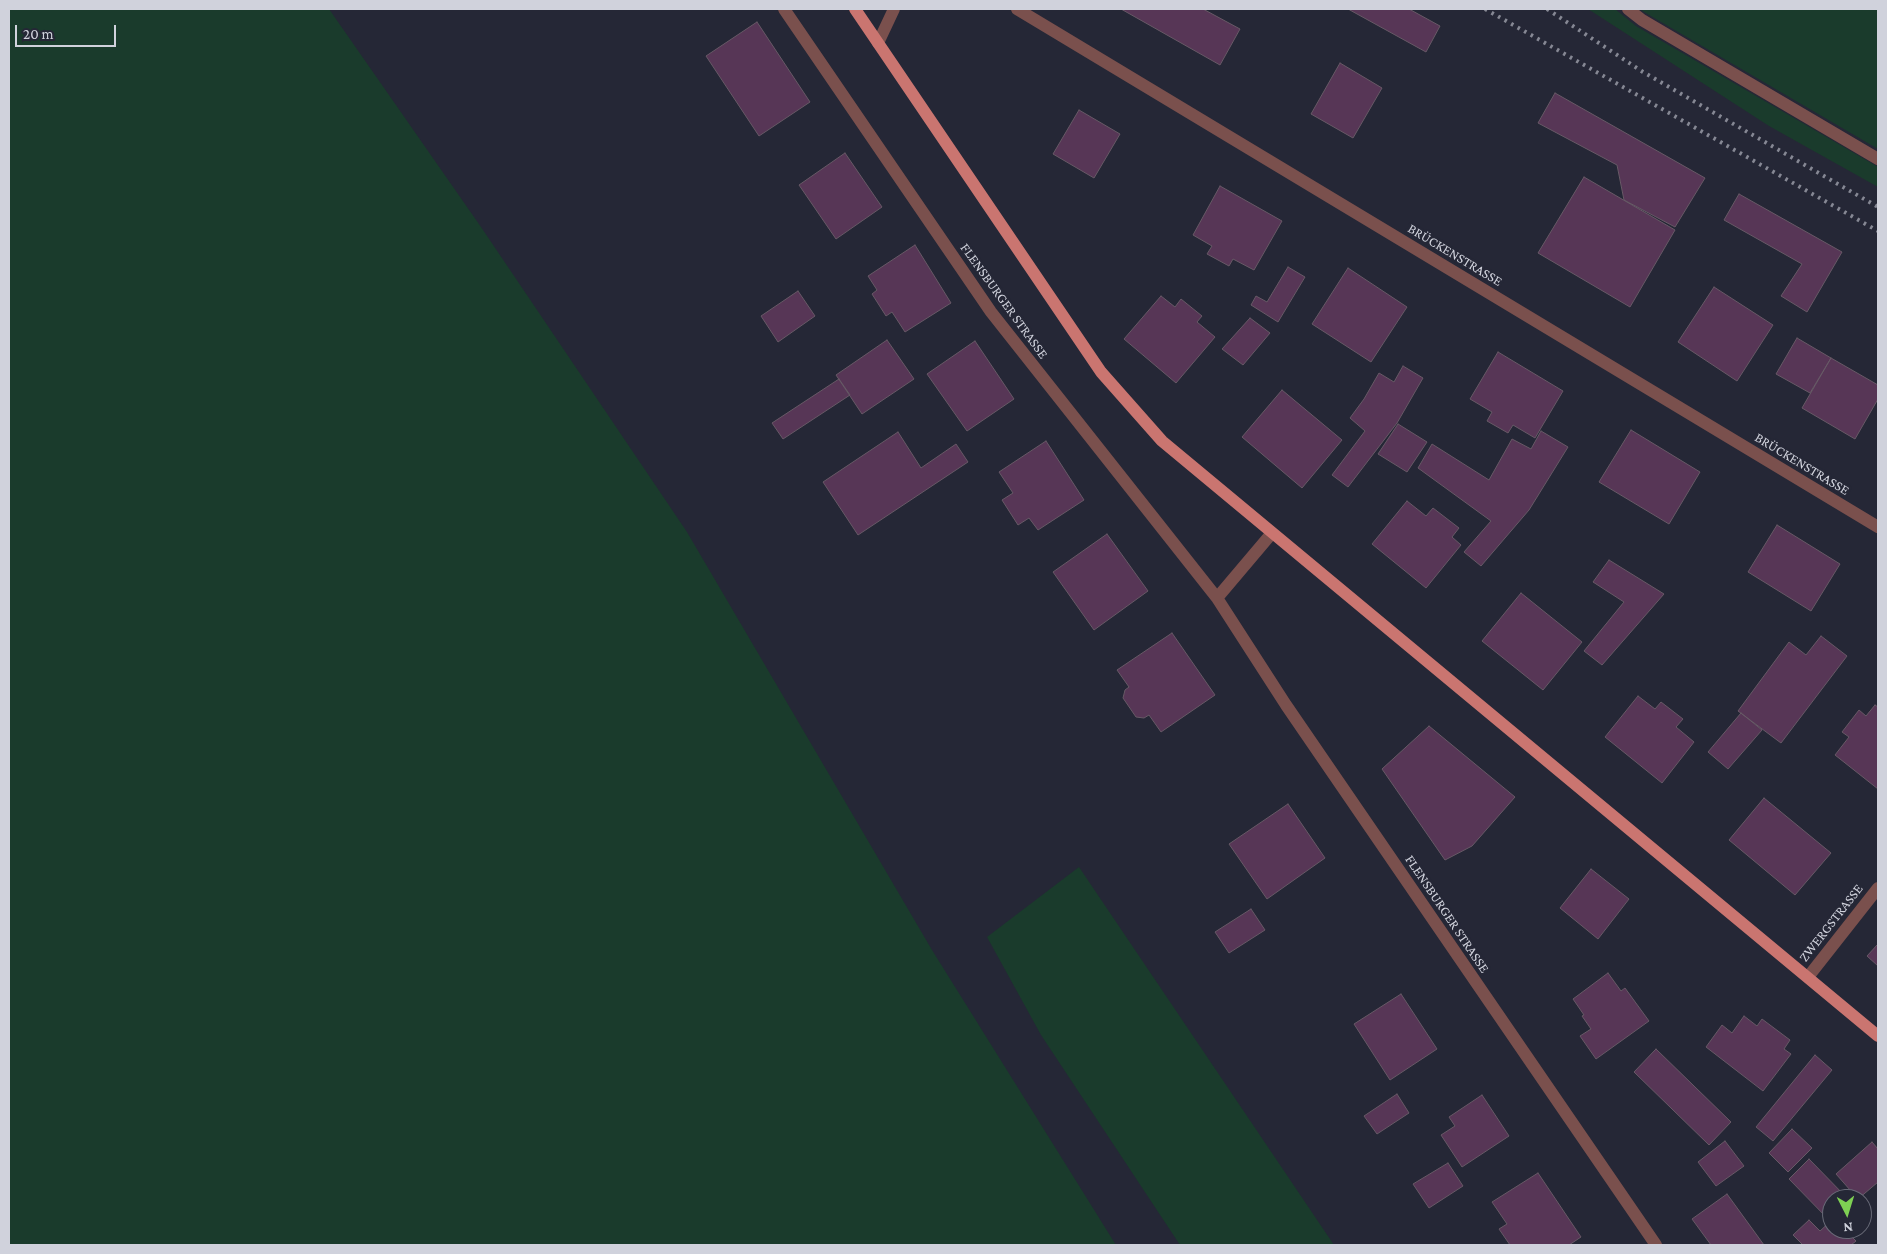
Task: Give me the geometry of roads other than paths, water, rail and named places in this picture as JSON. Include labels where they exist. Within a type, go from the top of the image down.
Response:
[{"type":"main road","points":[[855,9],[1101,372],[1162,441],[1878,1036]]},
{"type":"street","name":"FLENSBURGER STRASSE","points":[[784,9],[991,312],[1217,598],[1286,705],[1656,1245]]},
{"type":"street","points":[[878,43],[894,9]]},
{"type":"street","name":"BRÜCKENSTRASSE","points":[[1017,9],[1878,527]]},
{"type":"street","points":[[1628,9],[1642,20],[1878,159]]},
{"type":"street","points":[[1217,598],[1272,533]]},
{"type":"street","name":"ZWERGSTRASSE","points":[[1808,977],[1878,888]]},
{"type":"railway","points":[[1485,9],[1878,231]]},
{"type":"railway","points":[[1547,9],[1643,72],[1878,207]]}]
